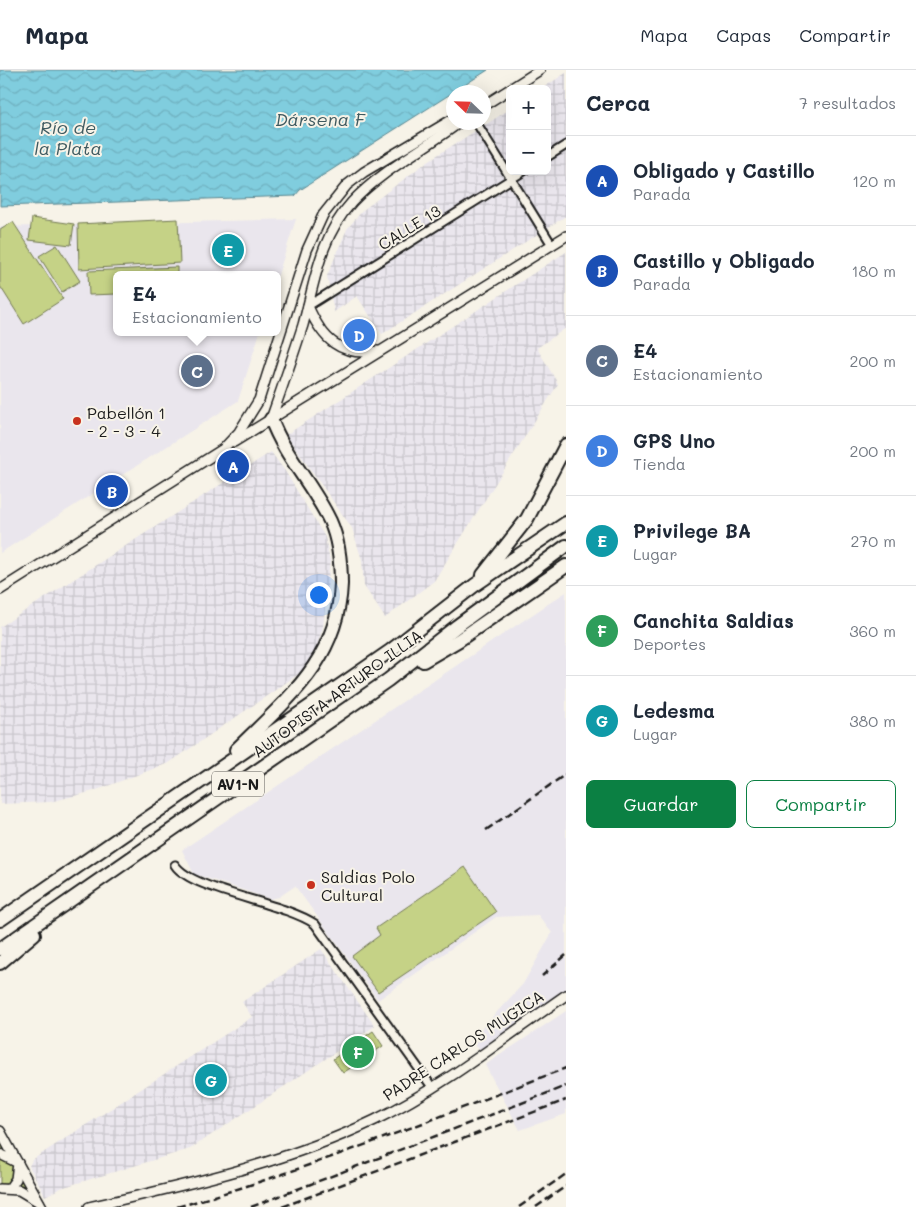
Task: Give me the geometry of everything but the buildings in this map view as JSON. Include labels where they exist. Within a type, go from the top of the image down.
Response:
[{"type":"highway","points":[[215,771],[287,700],[310,674],[326,646],[338,605],[340,564],[334,533],[325,511],[279,441],[271,419]]},
{"type":"highway","points":[[475,585],[526,519],[566,444]]},
{"type":"highway","name":"AUTOPISTA ARTURO ILLIA","points":[[0,920],[390,651],[475,585],[566,523]]},
{"type":"highway","name":"AUTOPISTA ARTURO ILLIA","points":[[0,949],[388,680],[457,626],[566,546]]},
{"type":"highway","points":[[388,680],[459,640],[566,566]]},
{"type":"highway","points":[[0,963],[89,887]]},
{"type":"main road","points":[[516,85],[540,70]]},
{"type":"main road","points":[[491,101],[506,92]]},
{"type":"main road","points":[[281,331],[307,250],[323,215],[347,185],[364,172],[446,124]]},
{"type":"main road","points":[[271,419],[308,306],[322,252],[334,226],[344,212],[373,183],[449,130]]},
{"type":"main road","points":[[0,590],[566,236]]},
{"type":"main road","points":[[308,306],[320,331],[330,340],[355,351],[383,350]]},
{"type":"main road","points":[[223,449],[239,432],[259,400],[279,336]]},
{"type":"main road","name":"PADRE CARLOS MUGICA","points":[[89,1207],[167,1189],[279,1158],[376,1120],[432,1088],[566,996]]},
{"type":"main road","points":[[0,1131],[42,1205]]},
{"type":"main road","points":[[0,1154],[18,1163]]},
{"type":"main road","points":[[4,1189],[18,1173],[18,1163]]},
{"type":"main road","points":[[4,1189],[25,1193],[42,1205]]},
{"type":"street","points":[[481,130],[552,245]]},
{"type":"street","points":[[551,154],[566,145]]},
{"type":"street","name":"CALLE 13","points":[[308,306],[518,175]]},
{"type":"street","points":[[175,866],[190,878],[292,912],[314,924],[432,1088]]},
{"type":"shaded area","points":[[566,73],[566,216],[382,334],[357,296],[334,312],[327,276],[347,229],[363,210],[428,161],[477,130],[491,130],[491,121],[506,112],[506,175],[551,175],[551,85],[547,85]]},
{"type":"shaded area","points":[[296,219],[279,271],[113,271],[113,336],[259,336],[238,401],[0,553],[0,227]]},
{"type":"shaded area","points":[[566,252],[566,328],[537,348],[558,384],[434,581],[385,618],[364,586],[362,560],[352,528],[286,435]]},
{"type":"shaded area","points":[[271,452],[285,471],[325,537],[330,561],[323,627],[315,652],[303,671],[169,763],[94,791],[50,802],[0,804],[0,627]]},
{"type":"shaded area","points":[[566,592],[566,989],[480,1049],[469,1042],[523,984],[552,933],[538,915],[496,917],[378,1000],[295,886],[279,897],[270,899],[194,874],[182,850]]},
{"type":"shaded area","points":[[321,949],[375,1026],[190,1149],[61,1188],[45,1196],[29,1166],[32,1160],[252,1017],[242,1002]]},
{"type":"shaded area","points":[[566,1011],[566,1114],[520,1130],[485,1065]]},
{"type":"green space","points":[[32,218],[74,224],[71,245],[29,240]]},
{"type":"green space","points":[[178,219],[180,263],[79,269],[78,224]]},
{"type":"green space","points":[[13,222],[63,299],[24,324],[0,286],[0,230]]},
{"type":"green space","points":[[57,245],[80,281],[62,292],[39,256]]},
{"type":"green space","points":[[177,267],[177,271],[113,271],[113,294],[89,295],[88,271]]},
{"type":"green space","points":[[465,867],[496,912],[378,992],[352,956],[380,935],[376,928]]},
{"type":"green space","points":[[373,1031],[383,1046],[343,1073],[333,1059]]},
{"type":"green space","points":[[0,1131],[36,1200],[0,1189]]},
{"type":"water","name":"Río de la Plata","points":[[0,70],[488,70],[464,85],[446,85],[446,97],[300,190],[295,196],[0,206]]},
{"type":"railway","points":[[486,830],[566,774]]},
{"type":"railway","points":[[542,976],[566,955]]},
{"type":"railway","points":[[177,1207],[324,1160],[566,1068]]},
{"type":"railway","points":[[251,1207],[566,1086]]},
{"type":"railway","points":[[282,1207],[566,1100]]},
{"type":"railway","points":[[519,1207],[566,1174]]},
{"type":"railway","points":[[536,1207],[566,1186]]},
{"type":"place","name":"Privilege BA","points":[[228,250]]},
{"type":"place","name":"GPS Uno","points":[[359,335]]},
{"type":"place","name":"E4","points":[[197,371]]},
{"type":"place","name":"Pabellón 1 - 2 - 3 - 4","points":[[77,421]]},
{"type":"place","name":"Obligado y Castillo","points":[[233,466]]},
{"type":"place","name":"Castillo y Obligado","points":[[112,491]]},
{"type":"place","name":"Saldias Polo Cultural","points":[[311,885]]},
{"type":"place","name":"Canchita Saldias","points":[[358,1052]]},
{"type":"place","name":"Ledesma","points":[[211,1080]]},
{"type":"water label","name":"Dársena F","points":[[320,119]]}]
